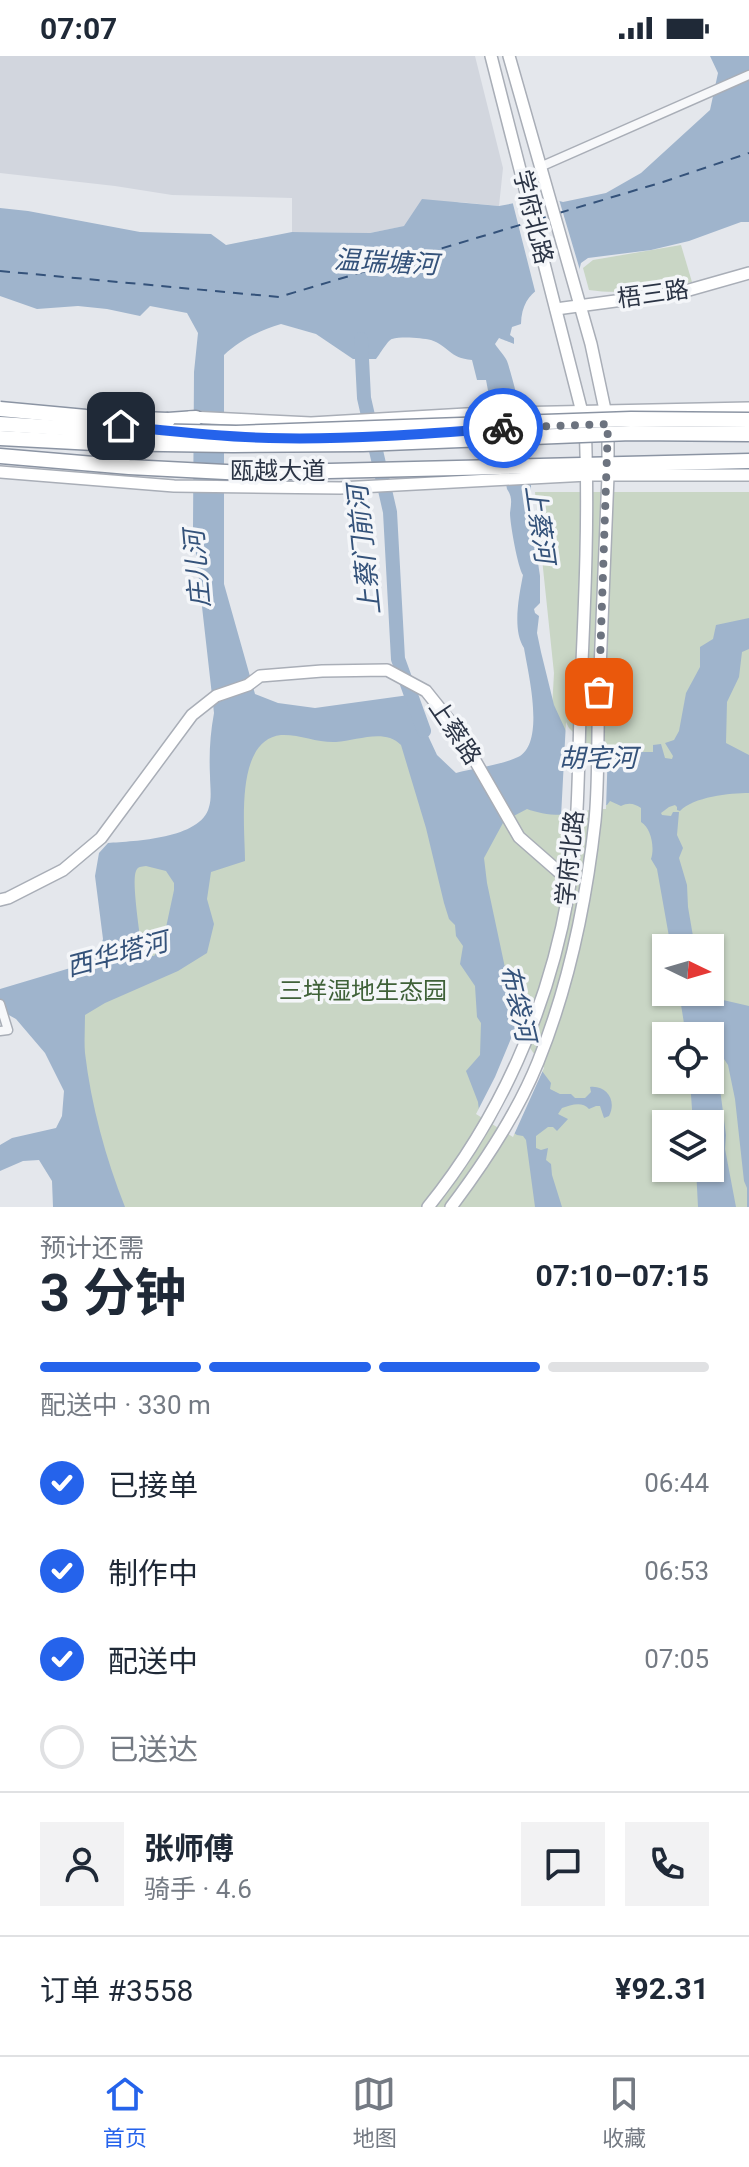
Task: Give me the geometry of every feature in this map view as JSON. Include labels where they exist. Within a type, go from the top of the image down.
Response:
[{"type":"highway","points":[[0,409],[86,417],[196,418]]},
{"type":"highway","name":"瓯越大道","points":[[0,418],[96,423],[195,434],[230,428],[270,438],[400,435],[537,426],[584,418],[749,422]]},
{"type":"highway","points":[[0,424],[236,433],[615,420],[749,422]]},
{"type":"highway","points":[[0,438],[233,445],[363,444],[631,433],[749,434]]},
{"type":"highway","name":"瓯越大道","points":[[0,456],[196,471],[230,480],[394,469],[540,466],[608,470],[684,463],[749,464]]},
{"type":"street","name":"学府北路","points":[[428,1207],[483,1128],[535,1020],[558,941],[571,875],[576,819],[587,470],[584,418],[491,56]]},
{"type":"street","name":"学府北路","points":[[451,1207],[500,1135],[537,1064],[578,931],[595,819],[608,470],[606,418],[591,344],[509,56]]},
{"type":"street","points":[[540,167],[749,75]]},
{"type":"street","name":"梧三路","points":[[555,303],[580,305],[682,292],[749,273]]},
{"type":"street","points":[[0,402],[196,418],[230,428],[466,414],[584,418]]},
{"type":"street","points":[[606,418],[749,408]]},
{"type":"street","points":[[96,423],[134,412]]},
{"type":"street","points":[[0,472],[196,487],[230,480],[340,488],[587,470]]},
{"type":"street","points":[[608,470],[749,475]]},
{"type":"street","name":"上蔡路","points":[[0,900],[63,870],[101,838],[192,715],[216,696],[248,685],[260,676],[322,671],[387,670],[426,691],[458,731],[519,837],[559,872],[571,875]]},
{"type":"street","points":[[0,1004],[8,1030],[0,1031]]},
{"type":"shaded area","points":[[0,56],[475,56],[503,168],[499,206],[459,202],[405,226],[370,233],[292,232],[292,198],[172,195],[0,173]]},
{"type":"green space","points":[[681,245],[692,282],[640,290],[589,290],[583,268],[593,260]]},
{"type":"green space","name":"三垟湿地生态园","points":[[535,492],[749,492],[749,1207],[94,1207],[52,1023],[113,968],[120,865],[221,826],[223,728],[400,708],[432,784],[548,777],[554,673]]},
{"type":"water","points":[[710,56],[749,56],[749,222],[651,250],[588,258],[581,263],[579,271],[548,283],[532,294],[526,302],[521,324],[512,327],[510,335],[514,338],[514,344],[499,338],[495,344],[507,361],[520,403],[540,576],[540,603],[534,609],[539,616],[537,633],[554,705],[566,731],[594,751],[622,752],[630,747],[640,752],[653,752],[653,745],[661,744],[665,758],[672,759],[665,743],[674,740],[679,731],[686,693],[700,667],[700,647],[713,639],[716,625],[749,618],[749,649],[742,652],[739,677],[727,702],[726,743],[749,755],[749,793],[703,799],[680,811],[675,805],[661,813],[671,816],[673,812],[679,812],[677,835],[683,848],[679,858],[687,885],[693,934],[669,934],[657,869],[651,859],[651,838],[641,822],[641,808],[636,805],[621,806],[610,801],[607,805],[563,815],[527,809],[504,821],[484,858],[521,1043],[551,1083],[550,1089],[560,1094],[571,1094],[575,1098],[585,1098],[591,1092],[590,1087],[596,1087],[606,1091],[611,1100],[609,1116],[604,1118],[600,1106],[589,1109],[576,1104],[562,1108],[558,1114],[568,1119],[557,1131],[548,1127],[536,1136],[536,1148],[548,1148],[546,1160],[551,1164],[562,1207],[535,1207],[526,1140],[479,1111],[466,1071],[480,1055],[481,1023],[477,1017],[475,986],[460,964],[463,946],[444,903],[401,745],[378,736],[329,742],[281,735],[266,740],[249,768],[244,808],[245,861],[211,872],[207,899],[214,924],[207,953],[178,971],[85,1015],[85,1053],[95,1112],[125,1207],[53,1207],[52,1181],[39,1160],[23,1161],[0,1171],[0,1145],[12,1138],[56,1128],[62,1116],[64,1091],[45,1053],[16,1019],[7,1014],[0,1017],[0,989],[77,966],[99,953],[103,939],[95,876],[99,853],[108,843],[165,836],[194,826],[203,818],[210,803],[214,713],[193,527],[194,372],[198,333],[187,313],[150,306],[140,316],[78,306],[37,309],[0,296],[0,208],[140,232],[211,234],[226,245],[292,232],[370,233],[404,226],[422,199],[499,206],[546,197],[563,202],[606,193],[641,173],[710,110],[718,73]],"holes":[[[281,324],[316,334],[353,359],[376,359],[392,339],[431,340],[458,357],[472,360],[477,380],[486,380],[511,498],[510,519],[523,575],[517,623],[529,674],[533,723],[531,738],[518,757],[456,773],[437,755],[409,695],[315,708],[278,703],[255,694],[224,584],[224,355],[251,336]],[[146,866],[166,871],[174,883],[174,890],[162,946],[154,956],[142,955],[135,898],[136,871]]]},
{"type":"water","points":[[724,1000],[749,1006],[749,1207],[735,1099],[724,1059],[724,1022],[684,1022],[681,1006],[724,1006]]},
{"type":"water","points":[[691,1094],[721,1094],[723,1110],[692,1110]]},
{"type":"water","points":[[724,1120],[725,1149],[736,1207],[698,1207],[697,1182],[724,1182]]},
{"type":"pier","points":[[545,193],[558,196],[582,277],[575,284],[536,295],[512,200]]},
{"type":"pier","points":[[566,722],[586,745],[608,748],[606,809],[591,809],[574,817],[561,817]]},
{"type":"pier","points":[[520,1017],[525,1041],[544,1068],[513,1137],[476,1114]]},
{"type":"waterway","name":"上蔡门前河","points":[[361,339],[364,398],[390,512],[398,659],[424,731]]},
{"type":"ferry route","points":[[559,213],[749,153]]},
{"type":"ferry route","points":[[536,220],[549,216]]},
{"type":"ferry route","points":[[0,271],[279,297],[530,222]]},
{"type":"way so far","points":[[503,428],[608,424],[599,692]]},
{"type":"route","points":[[121,426],[270,438],[400,435],[503,428]]},
{"type":"water label","name":"温瑞塘河","points":[[386,262]]},
{"type":"water label","name":"上蔡河","points":[[540,524]]},
{"type":"water label","name":"庄儿河","points":[[197,569]]},
{"type":"water label","name":"胡宅河","points":[[598,758]]},
{"type":"water label","name":"西华塔河","points":[[117,954]]},
{"type":"water label","name":"布袋河","points":[[518,1003]]}]
